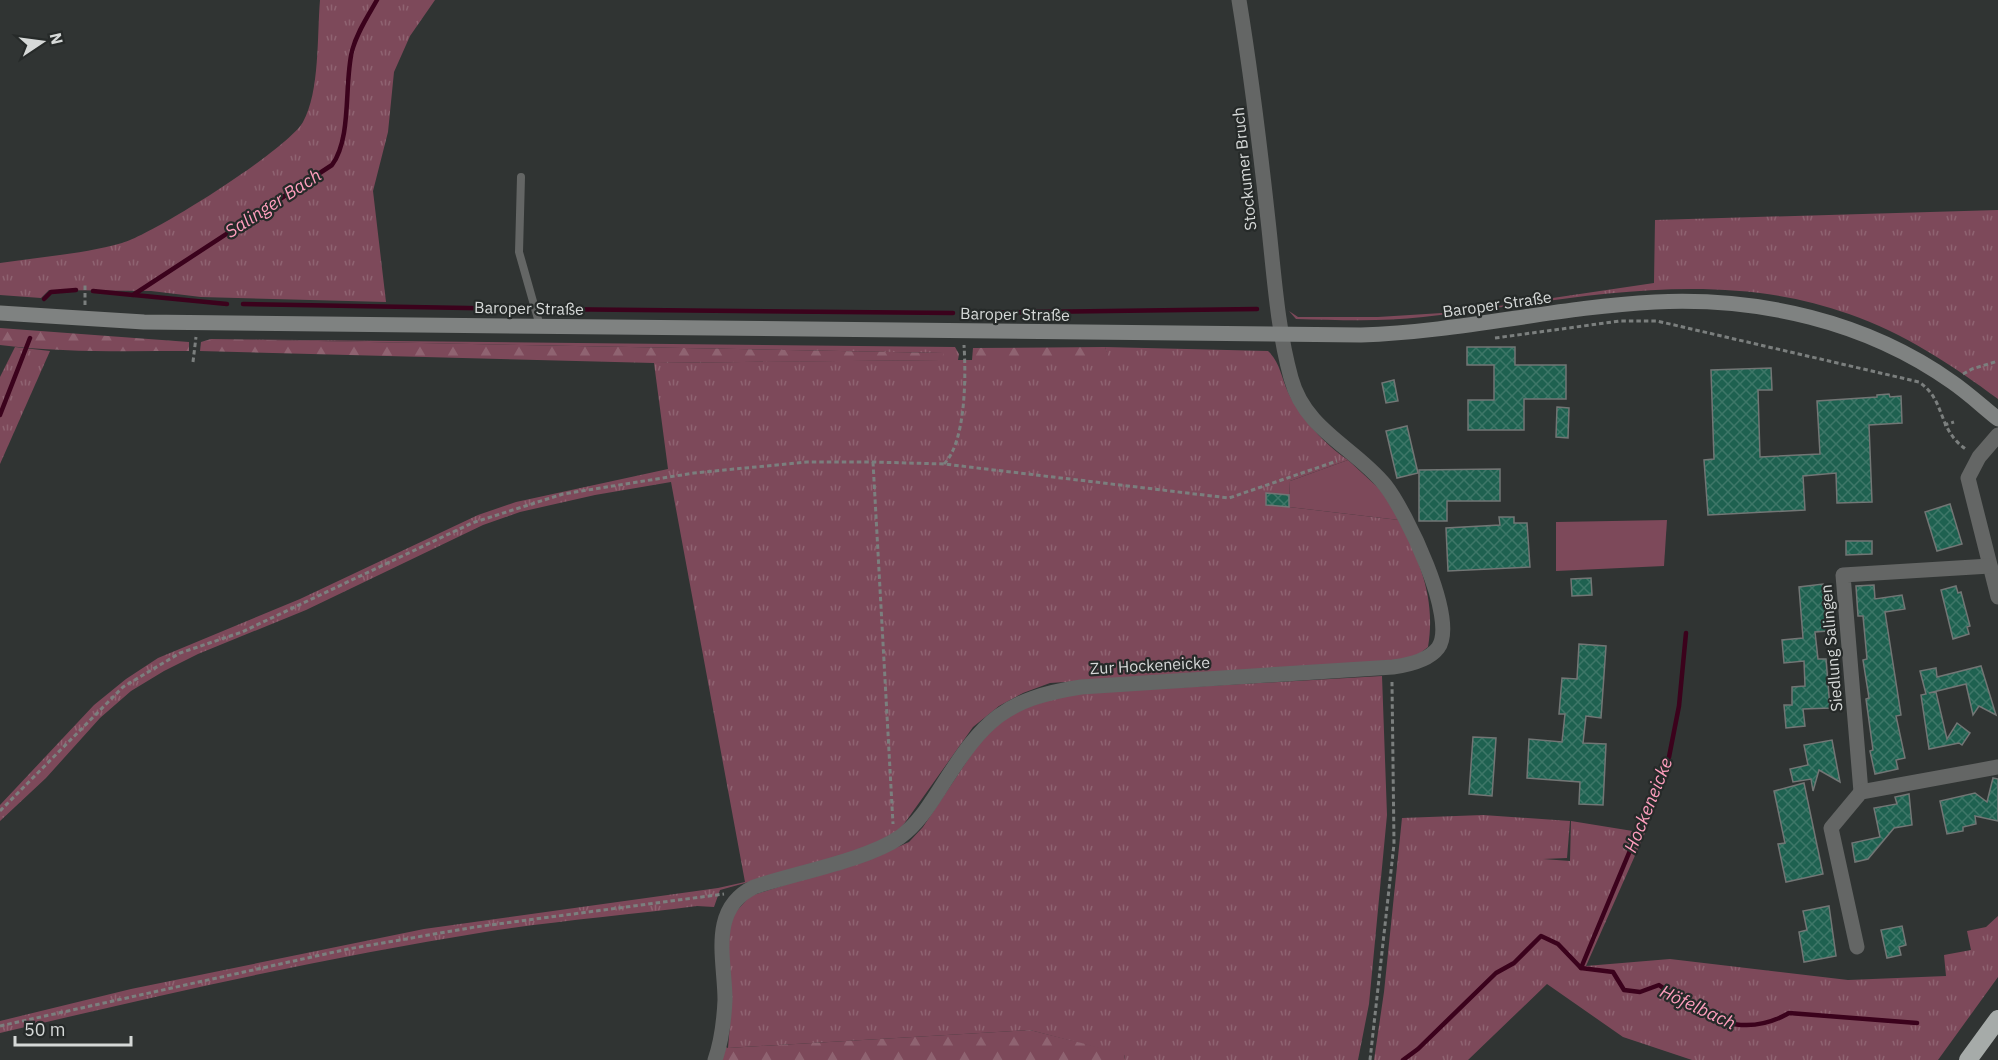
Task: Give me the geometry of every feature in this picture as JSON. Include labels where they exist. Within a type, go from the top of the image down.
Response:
[{"type":"highway","points":[[1968,1060],[1998,1019]]},
{"type":"main road","name":"Baroper Straße","points":[[0,313],[144,322],[1282,335],[1402,334],[1614,306],[1694,301],[1740,303],[1791,312],[1850,328],[1898,350],[1952,382],[1998,419]]},
{"type":"street","name":"Stockumer Bruch","points":[[1239,0],[1253,89],[1282,335]]},
{"type":"street","name":"Zur Hockeneicke","points":[[743,892],[869,852],[894,841],[922,817],[962,754],[988,722],[1014,704],[1033,697],[1082,687],[1393,668],[1426,658],[1439,647],[1444,632],[1441,612],[1427,567],[1395,499],[1369,469],[1320,427],[1300,399],[1291,377],[1282,335]]},
{"type":"street","points":[[1998,435],[1979,457],[1968,478],[1998,597]]},
{"type":"street","name":"Siedlung Salingen","points":[[1861,792],[1843,575],[1989,566]]},
{"type":"street","points":[[1857,947],[1831,828],[1861,792],[1998,767]]},
{"type":"street","points":[[715,1060],[723,1029],[725,999],[721,939],[728,910],[743,892]]},
{"type":"lane","points":[[521,177],[519,252],[540,326]]},
{"type":"path","points":[[1485,339],[1620,321],[1657,321],[1690,327],[1785,352],[1918,382],[1930,390],[1950,435],[1971,452]]},
{"type":"path","points":[[193,362],[196,341]]},
{"type":"path","points":[[944,464],[952,456],[957,444],[965,358]]},
{"type":"path","points":[[1962,375],[1972,369],[1998,361]]},
{"type":"path","points":[[1944,424],[1954,422]]},
{"type":"path","points":[[0,811],[123,687],[180,653],[242,632],[472,523],[563,494],[663,476],[807,462],[873,462],[944,464],[1218,499],[1242,495],[1351,454]]},
{"type":"path","points":[[873,462],[894,841]]},
{"type":"path","points":[[1370,1060],[1394,844],[1391,697],[1393,668]]},
{"type":"path","points":[[0,1026],[348,949],[475,927],[743,892]]},
{"type":"green space","points":[[320,0],[435,0],[410,36],[394,72],[388,132],[373,191],[386,302],[201,297],[151,291],[49,290],[41,298],[0,295],[0,263],[92,250],[122,243],[138,236],[189,208],[248,170],[292,135],[303,122],[312,95],[317,63]]},
{"type":"green space","points":[[1998,210],[1998,399],[1927,351],[1869,322],[1796,299],[1743,291],[1690,289],[1637,291],[1391,320],[1296,319],[1289,311],[1298,317],[1378,317],[1458,312],[1654,283],[1655,220]]},
{"type":"green space","points":[[0,328],[189,342],[189,351],[24,348],[0,345]]},
{"type":"green space","points":[[211,339],[955,347],[959,354],[958,360],[1109,360],[1105,347],[1268,351],[1280,370],[1288,392],[1306,421],[1348,460],[1290,481],[1289,507],[1399,520],[1420,566],[1428,597],[1430,629],[1428,647],[1414,658],[1391,661],[1050,683],[1023,693],[999,706],[973,727],[899,831],[861,851],[720,890],[714,907],[697,906],[564,921],[424,942],[241,978],[0,1033],[0,1021],[131,989],[424,929],[718,888],[745,882],[671,482],[595,495],[520,512],[483,525],[306,610],[198,654],[131,691],[100,718],[46,778],[0,821],[0,805],[94,705],[126,679],[158,658],[300,599],[478,515],[516,502],[668,469],[654,363],[941,360],[943,353]]},
{"type":"green space","points":[[211,339],[944,353],[942,360],[654,363],[200,351],[201,342]]},
{"type":"green space","points":[[15,347],[50,351],[0,464],[0,377]]},
{"type":"green space","points":[[1105,347],[1110,360],[972,360],[973,348]]},
{"type":"green space","points":[[1348,460],[1385,494],[1399,520],[1289,507],[1290,481]]},
{"type":"green space","points":[[1667,520],[1664,566],[1556,571],[1556,522]]},
{"type":"green space","points":[[1382,676],[1387,815],[1369,1004],[1358,1060],[1124,1060],[1125,1055],[1030,1030],[728,1048],[730,1024],[727,935],[734,914],[750,896],[884,853],[909,842],[923,827],[983,737],[1019,708],[1068,694]]},
{"type":"green space","points":[[1483,815],[1570,821],[1567,858],[1543,859],[1570,861],[1571,821],[1645,833],[1586,966],[1670,959],[1848,980],[1946,976],[1944,955],[1971,950],[1967,931],[1986,927],[1998,916],[1998,977],[1938,1060],[1692,1060],[1623,1037],[1547,984],[1468,1060],[1374,1060],[1384,992],[1402,818]]},
{"type":"green space","points":[[1030,1030],[1125,1054],[1124,1060],[715,1060],[720,1045],[728,1048]]},
{"type":"building","points":[[1467,347],[1515,347],[1515,365],[1566,365],[1566,399],[1524,399],[1524,430],[1468,430],[1468,400],[1494,400],[1494,365],[1467,365]]},
{"type":"building","points":[[1771,368],[1772,390],[1758,390],[1760,457],[1820,454],[1817,401],[1877,397],[1877,395],[1889,394],[1890,397],[1901,396],[1902,423],[1869,425],[1872,502],[1837,503],[1836,473],[1803,476],[1805,510],[1708,515],[1704,460],[1714,459],[1711,370]]},
{"type":"building","points":[[1394,380],[1398,401],[1386,403],[1382,383]]},
{"type":"building","points":[[1557,407],[1569,408],[1568,438],[1556,437]]},
{"type":"building","points":[[1407,426],[1418,473],[1397,478],[1386,431]]},
{"type":"building","points":[[1500,469],[1500,501],[1447,501],[1447,521],[1419,521],[1419,470]]},
{"type":"building","points":[[1266,493],[1289,495],[1289,507],[1266,505]]},
{"type":"building","points":[[1950,504],[1962,544],[1937,551],[1925,512]]},
{"type":"building","points":[[1499,517],[1514,517],[1514,523],[1527,523],[1530,567],[1448,571],[1446,528],[1500,525]]},
{"type":"building","points":[[1846,541],[1872,541],[1872,554],[1846,555]]},
{"type":"building","points":[[1591,578],[1592,595],[1572,596],[1571,579]]},
{"type":"building","points":[[1823,584],[1827,631],[1815,632],[1818,659],[1826,659],[1830,708],[1803,709],[1805,726],[1786,728],[1784,705],[1792,705],[1792,687],[1805,686],[1804,661],[1784,663],[1782,640],[1803,638],[1799,587]]},
{"type":"building","points":[[1874,585],[1875,599],[1902,595],[1905,609],[1885,612],[1901,715],[1896,716],[1905,758],[1896,760],[1898,769],[1875,774],[1870,751],[1873,750],[1866,699],[1869,698],[1863,660],[1867,659],[1863,616],[1858,616],[1856,586]]},
{"type":"building","points":[[1956,586],[1958,593],[1961,592],[1970,626],[1967,627],[1969,634],[1953,639],[1941,590]]},
{"type":"building","points":[[1579,644],[1606,646],[1601,718],[1586,716],[1583,743],[1606,744],[1603,805],[1579,804],[1580,782],[1527,778],[1529,739],[1562,742],[1565,714],[1559,714],[1562,678],[1577,679]]},
{"type":"building","points":[[1981,666],[1996,715],[1979,706],[1973,715],[1966,684],[1929,693],[1936,692],[1947,739],[1957,723],[1970,733],[1962,745],[1959,743],[1929,749],[1921,695],[1926,694],[1920,671],[1936,668],[1937,677]]},
{"type":"building","points":[[1473,737],[1496,738],[1492,796],[1469,794]]},
{"type":"building","points":[[1832,740],[1840,782],[1819,770],[1813,791],[1811,779],[1793,782],[1790,769],[1808,765],[1804,745]]},
{"type":"building","points":[[1993,778],[1998,779],[1998,821],[1975,816],[1976,824],[1963,827],[1963,831],[1947,834],[1940,801],[1975,793],[1987,802]]},
{"type":"building","points":[[1804,783],[1823,874],[1786,882],[1778,844],[1785,843],[1774,791]]},
{"type":"building","points":[[1909,794],[1912,825],[1894,828],[1868,859],[1855,862],[1852,843],[1880,837],[1874,808],[1897,804],[1895,797]]},
{"type":"building","points":[[1829,906],[1836,956],[1804,962],[1799,932],[1807,930],[1803,911]]},
{"type":"building","points":[[1902,926],[1906,945],[1899,947],[1901,955],[1887,958],[1881,930]]},
{"type":"waterway","name":"Salinger Bach","points":[[93,291],[133,295],[332,165],[338,154],[345,126],[352,51],[377,0]]},
{"type":"waterway","name":"Salinger Bach","points":[[44,299],[51,292],[76,290]]},
{"type":"waterway","points":[[134,295],[227,304]]},
{"type":"waterway","points":[[243,304],[525,309]]},
{"type":"waterway","points":[[543,309],[953,313]]},
{"type":"waterway","points":[[968,313],[1257,309]]},
{"type":"waterway","name":"Salinger Bach","points":[[0,415],[30,338]]},
{"type":"waterway","name":"Hockeneicke","points":[[1581,968],[1669,757],[1679,706],[1686,633]]},
{"type":"waterway","name":"Höfelbach","points":[[1403,1060],[1418,1049],[1496,973],[1514,963],[1541,936],[1558,944],[1581,968],[1613,972],[1624,990],[1640,992],[1659,985],[1705,1014],[1737,1025],[1754,1025],[1789,1013],[1917,1023]]}]
